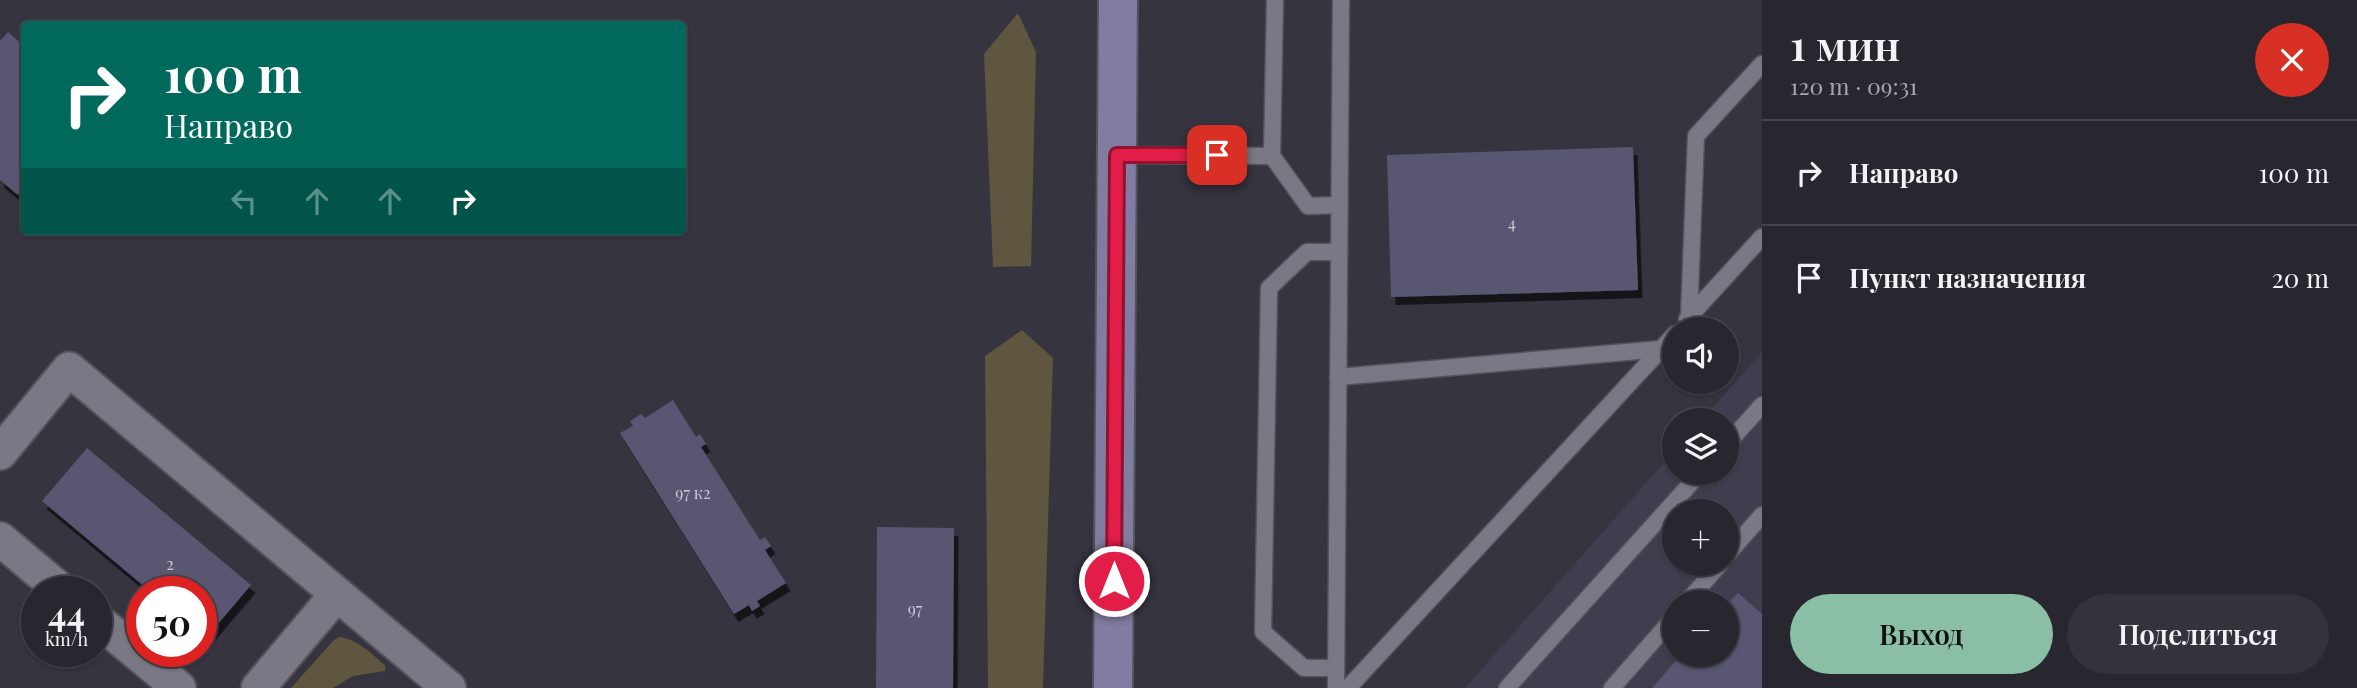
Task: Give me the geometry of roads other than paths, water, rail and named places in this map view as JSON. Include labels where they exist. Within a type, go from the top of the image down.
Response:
[{"type":"main road","points":[[1113,688],[1118,0]]},
{"type":"street","points":[[0,453],[69,369],[449,688]]},
{"type":"street","points":[[0,539],[44,576]]},
{"type":"street","points":[[258,688],[337,594]]},
{"type":"street","points":[[112,632],[179,688]]},
{"type":"lane","points":[[1275,0],[1272,156],[1308,206],[1339,205]]},
{"type":"lane","points":[[1336,688],[1341,0]]},
{"type":"lane","points":[[1684,317],[1696,136],[1762,64]]},
{"type":"lane","points":[[1117,155],[1272,156]]},
{"type":"lane","points":[[1689,317],[1762,237]]},
{"type":"lane","points":[[1336,668],[1304,668],[1263,632],[1269,288],[1307,251],[1339,252]]},
{"type":"lane","points":[[1338,377],[1661,349]]},
{"type":"lane","points":[[1348,688],[1661,349]]},
{"type":"lane","points":[[1739,431],[1762,405]]},
{"type":"lane","points":[[1507,688],[1689,485]]},
{"type":"lane","points":[[1739,541],[1762,515]]},
{"type":"lane","points":[[1697,590],[1710,576]]},
{"type":"lane","points":[[1612,688],[1662,631]]}]
